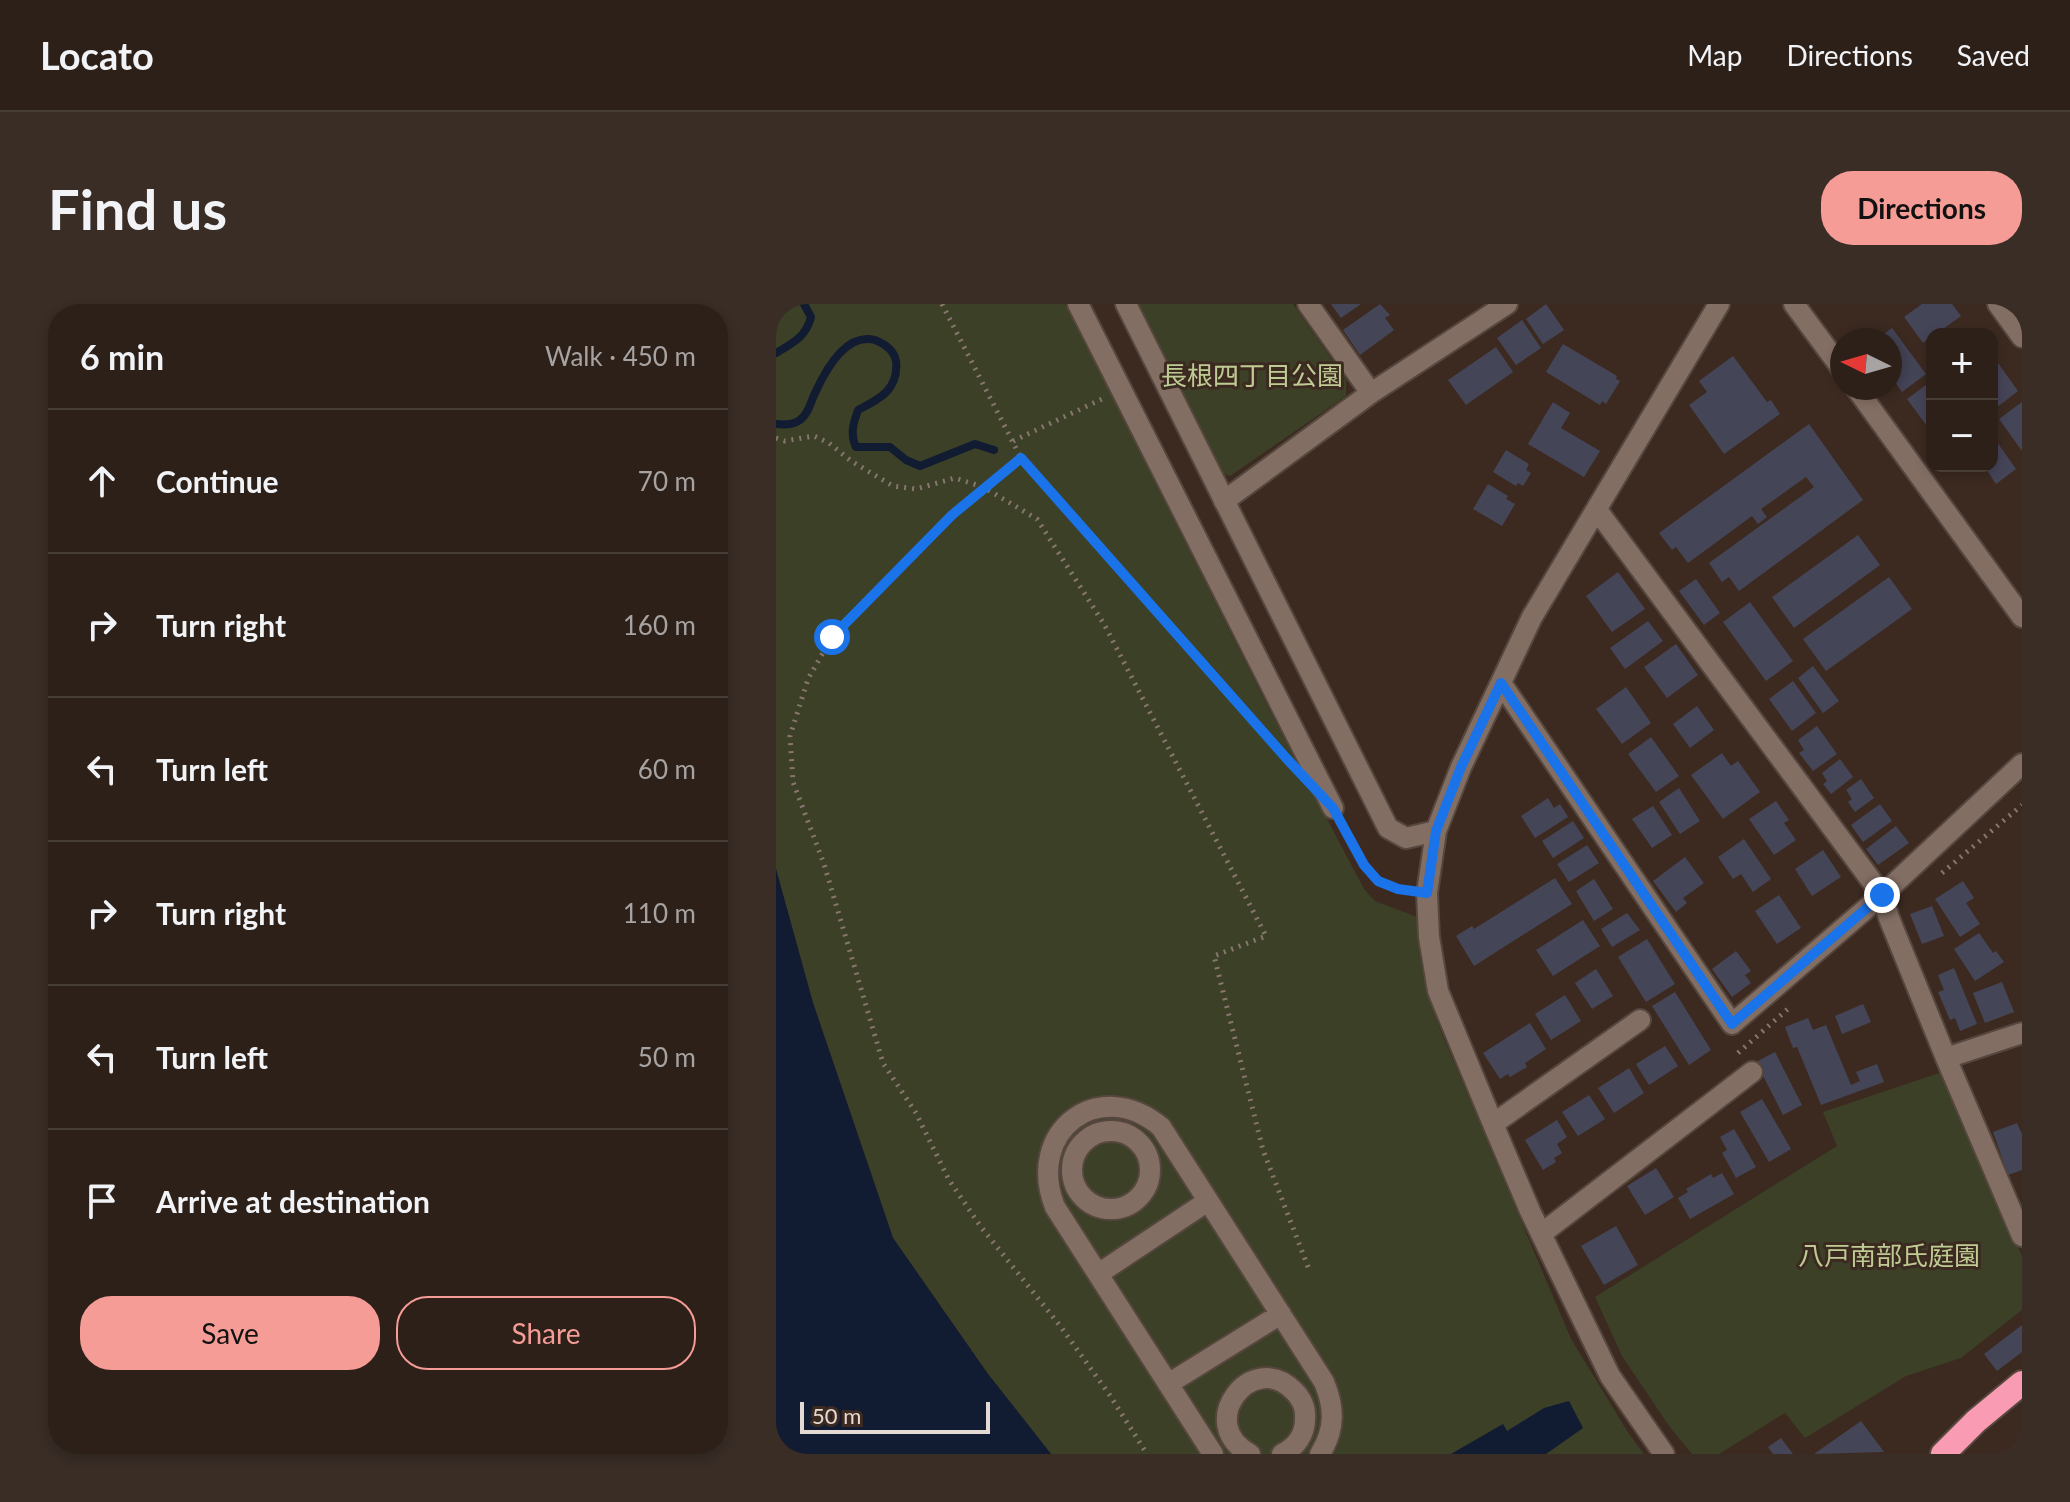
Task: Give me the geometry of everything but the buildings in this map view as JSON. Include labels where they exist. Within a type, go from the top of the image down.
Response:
[{"type":"highway","points":[[1943,1454],[1976,1421],[2022,1383]]},
{"type":"street","points":[[1078,304],[1333,808]]},
{"type":"street","points":[[1126,304],[1388,828],[1406,838],[1436,831]]},
{"type":"street","points":[[1308,304],[1371,393]]},
{"type":"street","points":[[1224,501],[1371,393],[1507,304]]},
{"type":"street","points":[[1664,1454],[1610,1376],[1541,1234],[1493,1124],[1438,991],[1429,937],[1427,893],[1436,831],[1461,767],[1532,617],[1719,304]]},
{"type":"street","points":[[1794,304],[1830,353]]},
{"type":"street","points":[[1998,304],[2022,337]]},
{"type":"street","points":[[1865,400],[2022,617]]},
{"type":"street","points":[[1597,510],[1882,895],[1946,1058],[2022,1236]]},
{"type":"street","points":[[1501,683],[1732,1024],[1882,895],[2022,764]]},
{"type":"street","points":[[1493,1124],[1640,1020]]},
{"type":"street","points":[[1946,1058],[2022,1033]]},
{"type":"street","points":[[1541,1234],[1752,1072]]},
{"type":"street","points":[[1228,1430],[1210,1450],[1055,1207],[1046,1176],[1052,1144],[1073,1120],[1087,1112],[1118,1107],[1149,1117],[1161,1127],[1324,1382],[1333,1413],[1331,1429],[1320,1454]]},
{"type":"street","points":[[1144,1147],[1161,1127]]},
{"type":"street","points":[[1100,1132],[1124,1132],[1144,1147],[1149,1158],[1148,1183],[1134,1202],[1110,1210],[1087,1201],[1079,1193],[1071,1169],[1079,1146],[1089,1137],[1100,1132]]},
{"type":"street","points":[[1055,1207],[1079,1193]]},
{"type":"street","points":[[1098,1274],[1208,1201]]},
{"type":"street","points":[[1168,1384],[1281,1314]]},
{"type":"street","points":[[1250,1454],[1234,1441],[1226,1418],[1234,1394],[1255,1380],[1267,1379],[1279,1381],[1299,1396],[1304,1407],[1304,1431],[1297,1442],[1282,1454]]},
{"type":"street","points":[[1299,1396],[1324,1382]]},
{"type":"path","points":[[942,304],[1021,458],[1276,747]]},
{"type":"path","points":[[1013,441],[1121,390]]},
{"type":"path","points":[[776,438],[785,441],[814,436],[893,486],[916,489],[955,478],[983,487],[1037,519],[1104,624],[1266,936],[1214,956],[1263,1150],[1310,1272]]},
{"type":"path","points":[[1021,458],[983,487],[832,637],[808,679],[790,736],[793,782],[824,864],[883,1063],[916,1113],[949,1180],[981,1227],[1061,1327],[1147,1454]]},
{"type":"path","points":[[1333,808],[1364,865],[1378,881],[1398,889],[1427,893]]},
{"type":"green space","points":[[776,304],[1065,304],[1270,711],[1364,889],[1375,901],[1417,917],[1424,977],[1442,1034],[1571,1339],[1644,1454],[1051,1454],[988,1374],[893,1238],[813,1003],[776,869]]},
{"type":"green space","name":"長根四丁目公園","points":[[1135,304],[1293,304],[1346,380],[1346,396],[1230,476],[1220,472]]},
{"type":"green space","name":"八戸南部氏庭園","points":[[1942,1072],[2022,1256],[2022,1310],[1961,1358],[1906,1376],[1805,1438],[1785,1413],[1719,1454],[1692,1454],[1669,1426],[1622,1356],[1595,1297],[1837,1146],[1823,1112]]},
{"type":"water","points":[[776,869],[813,1003],[893,1238],[988,1374],[1051,1454],[776,1454]]},
{"type":"water","points":[[1569,1401],[1583,1428],[1546,1454],[1451,1454],[1503,1424],[1507,1431],[1544,1408]]},
{"type":"waterway","points":[[776,353],[806,330],[811,317],[804,304]]},
{"type":"waterway","points":[[776,424],[791,424],[803,417],[825,374],[846,347],[865,339],[875,340],[893,354],[896,371],[886,392],[858,410],[853,429],[856,447],[890,447],[906,460],[920,466],[975,444],[994,450]]},
{"type":"route","points":[[832,637],[952,515],[1021,458],[1333,808],[1364,865],[1378,881],[1398,889],[1427,893],[1436,831],[1461,767],[1501,683],[1732,1024],[1882,895]]}]
